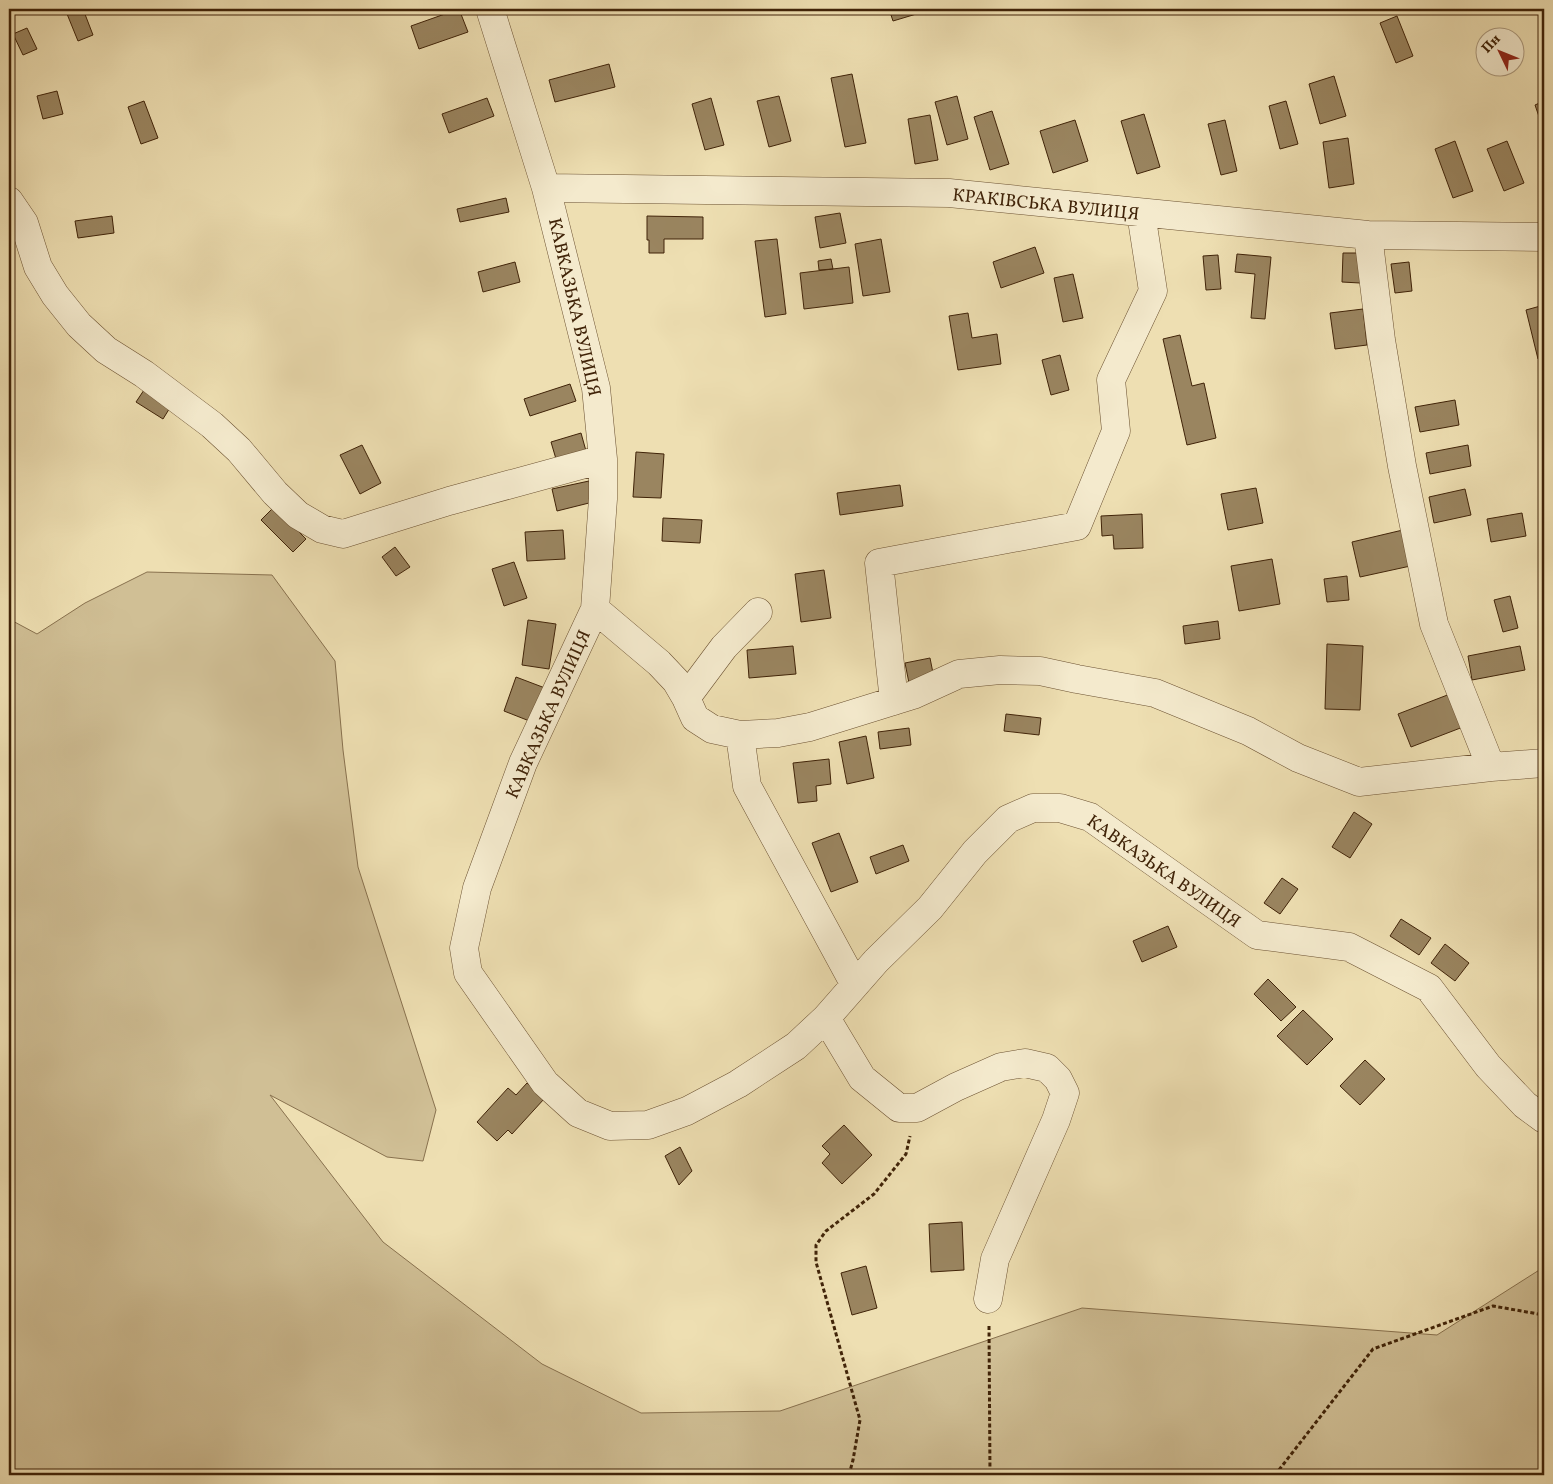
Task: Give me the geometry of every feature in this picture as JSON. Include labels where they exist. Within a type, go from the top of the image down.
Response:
[{"type":"street","name":"КАВКАЗЬКА ВУЛИЦЯ","points":[[490,9],[546,188],[596,388],[603,459],[603,499],[595,608],[523,764],[477,888],[464,948],[468,973],[545,1083],[578,1113],[610,1126],[648,1125],[687,1111],[738,1084],[796,1046],[826,1018],[876,961],[930,908],[975,852],[1008,819],[1033,808],[1060,808],[1090,817],[1257,936],[1349,947],[1429,988],[1488,1066],[1525,1105],[1544,1119]]},
{"type":"street","name":"КРАКІВСЬКА ВУЛИЦЯ","points":[[546,188],[949,193],[1368,235],[1544,237]]},
{"type":"street","points":[[9,200],[24,222],[38,267],[55,295],[79,325],[106,350],[144,374],[212,425],[239,450],[275,493],[298,515],[322,529],[344,534],[449,501],[603,459]]},
{"type":"street","points":[[894,701],[879,563],[1077,526],[1116,431],[1111,380],[1154,291],[1141,213]]},
{"type":"street","points":[[1368,235],[1381,340],[1402,466],[1434,624],[1492,767]]},
{"type":"street","points":[[595,608],[659,663],[676,681],[695,718],[712,729],[740,735],[778,733],[810,728],[913,695],[958,674],[1000,670],[1040,671],[1155,692],[1248,731],[1298,758],[1359,782],[1544,763]]},
{"type":"street","points":[[686,698],[724,647],[758,612]]},
{"type":"street","points":[[740,735],[747,786],[856,985]]},
{"type":"street","points":[[826,1018],[862,1078],[899,1108],[917,1108],[956,1087],[1001,1067],[1025,1063],[1047,1068],[1058,1079],[1065,1093],[1056,1120],[995,1259],[988,1299]]},
{"type":"path","points":[[848,1475],[854,1460],[860,1420],[816,1262],[816,1245],[826,1231],[874,1194],[906,1154],[917,1108]]},
{"type":"path","points":[[988,1299],[990,1475]]},
{"type":"path","points":[[1275,1475],[1373,1349],[1493,1306],[1544,1315]]},
{"type":"shaded area","points":[[147,572],[272,575],[335,661],[343,750],[358,867],[436,1110],[423,1161],[387,1157],[270,1095],[383,1242],[542,1364],[641,1413],[780,1411],[1082,1308],[1437,1335],[1544,1267],[1544,1475],[9,1475],[9,619],[37,634],[85,603]]},
{"type":"building","points":[[65,9],[83,9],[93,35],[78,41]]},
{"type":"building","points":[[459,9],[468,32],[419,49],[411,26]]},
{"type":"building","points":[[889,9],[933,9],[893,21]]},
{"type":"building","points":[[1397,16],[1413,56],[1396,63],[1380,23]]},
{"type":"building","points":[[27,28],[37,49],[23,55],[13,34]]},
{"type":"building","points":[[609,64],[615,87],[555,102],[549,80]]},
{"type":"building","points":[[852,74],[866,143],[845,147],[831,78]]},
{"type":"building","points":[[1334,76],[1346,116],[1320,124],[1309,84]]},
{"type":"building","points":[[57,91],[63,114],[43,119],[37,96]]},
{"type":"building","points":[[779,96],[791,141],[769,147],[757,101]]},
{"type":"building","points":[[957,96],[968,139],[947,145],[935,102]]},
{"type":"building","points":[[487,98],[494,116],[449,133],[442,114]]},
{"type":"building","points":[[711,98],[724,145],[705,150],[692,104]]},
{"type":"building","points":[[144,101],[158,138],[141,144],[128,107]]},
{"type":"building","points":[[1286,101],[1298,144],[1280,149],[1269,106]]},
{"type":"building","points":[[1544,101],[1544,131],[1535,105]]},
{"type":"building","points":[[992,111],[1009,164],[990,170],[974,117]]},
{"type":"building","points":[[1144,114],[1160,167],[1137,174],[1121,121]]},
{"type":"building","points":[[930,115],[938,160],[915,164],[908,119]]},
{"type":"building","points":[[1075,120],[1088,161],[1053,173],[1040,131]]},
{"type":"building","points":[[1225,120],[1237,171],[1221,175],[1208,124]]},
{"type":"building","points":[[1348,138],[1354,184],[1329,188],[1323,142]]},
{"type":"building","points":[[1455,141],[1473,191],[1453,198],[1435,149]]},
{"type":"building","points":[[1507,141],[1524,183],[1504,191],[1487,149]]},
{"type":"building","points":[[506,198],[509,212],[460,222],[457,209]]},
{"type":"building","points":[[840,213],[846,243],[820,248],[815,217]]},
{"type":"building","points":[[112,216],[114,233],[78,238],[75,221]]},
{"type":"building","points":[[647,216],[703,217],[703,239],[664,239],[664,253],[649,253]]},
{"type":"building","points":[[777,239],[786,314],[765,317],[755,241]]},
{"type":"building","points":[[881,239],[890,292],[863,296],[855,244]]},
{"type":"building","points":[[1035,247],[1044,273],[1001,288],[993,262]]},
{"type":"building","points":[[1343,253],[1360,253],[1360,283],[1342,282]]},
{"type":"building","points":[[1237,254],[1271,257],[1265,319],[1251,318],[1255,274],[1235,272]]},
{"type":"building","points":[[1218,255],[1221,289],[1206,290],[1203,256]]},
{"type":"building","points":[[831,259],[833,269],[819,270],[818,261]]},
{"type":"building","points":[[515,262],[520,282],[483,292],[478,272]]},
{"type":"building","points":[[1409,262],[1412,291],[1395,293],[1391,264]]},
{"type":"building","points":[[849,267],[853,303],[804,309],[800,273]]},
{"type":"building","points":[[1073,274],[1083,318],[1063,322],[1054,278]]},
{"type":"building","points":[[1544,305],[1544,357],[1538,359],[1526,310]]},
{"type":"building","points":[[1363,309],[1367,345],[1335,349],[1330,313]]},
{"type":"building","points":[[968,313],[972,338],[997,334],[1001,364],[958,370],[949,316]]},
{"type":"building","points":[[1180,335],[1192,386],[1204,383],[1216,438],[1187,445],[1163,339]]},
{"type":"building","points":[[1060,355],[1069,390],[1051,395],[1042,360]]},
{"type":"building","points":[[570,384],[576,401],[530,416],[524,399]]},
{"type":"building","points":[[144,390],[171,406],[163,419],[136,402]]},
{"type":"building","points":[[1455,400],[1459,425],[1420,432],[1415,407]]},
{"type":"building","points":[[581,433],[586,451],[556,459],[551,442]]},
{"type":"building","points":[[362,445],[381,483],[360,494],[340,455]]},
{"type":"building","points":[[1468,445],[1471,466],[1430,474],[1426,453]]},
{"type":"building","points":[[636,452],[664,454],[661,498],[633,497]]},
{"type":"building","points":[[589,481],[593,502],[557,511],[552,489]]},
{"type":"building","points":[[900,485],[903,506],[840,515],[837,493]]},
{"type":"building","points":[[1256,488],[1263,523],[1228,530],[1221,494]]},
{"type":"building","points":[[1465,489],[1471,515],[1434,523],[1429,497]]},
{"type":"building","points":[[274,507],[306,539],[293,552],[261,520]]},
{"type":"building","points":[[1522,513],[1526,536],[1491,542],[1487,519]]},
{"type":"building","points":[[1142,514],[1143,548],[1114,549],[1113,535],[1102,536],[1101,516]]},
{"type":"building","points":[[663,518],[702,520],[700,543],[662,541]]},
{"type":"building","points":[[1407,529],[1415,565],[1360,577],[1352,542]]},
{"type":"building","points":[[563,530],[565,559],[527,561],[525,532]]},
{"type":"building","points":[[395,547],[410,567],[396,576],[382,557]]},
{"type":"building","points":[[1272,559],[1280,604],[1239,611],[1231,566]]},
{"type":"building","points":[[514,562],[527,598],[504,606],[492,569]]},
{"type":"building","points":[[824,570],[831,618],[801,622],[795,574]]},
{"type":"building","points":[[1347,576],[1349,600],[1327,602],[1324,579]]},
{"type":"building","points":[[1510,596],[1518,628],[1503,632],[1494,600]]},
{"type":"building","points":[[528,620],[556,624],[549,669],[522,665]]},
{"type":"building","points":[[1218,621],[1220,639],[1185,644],[1183,626]]},
{"type":"building","points":[[1327,644],[1363,646],[1360,710],[1325,709]]},
{"type":"building","points":[[793,646],[796,674],[749,678],[747,650]]},
{"type":"building","points":[[1520,646],[1525,670],[1472,680],[1468,656]]},
{"type":"building","points":[[930,658],[934,678],[909,683],[905,663]]},
{"type":"building","points":[[516,677],[545,688],[532,722],[504,711]]},
{"type":"building","points":[[1450,694],[1463,727],[1411,747],[1398,714]]},
{"type":"building","points":[[1006,714],[1041,718],[1039,735],[1004,731]]},
{"type":"building","points":[[909,728],[911,745],[880,749],[878,732]]},
{"type":"building","points":[[866,736],[874,778],[847,784],[839,742]]},
{"type":"building","points":[[829,759],[831,784],[816,786],[817,801],[798,803],[793,763]]},
{"type":"building","points":[[1354,812],[1372,824],[1350,858],[1332,847]]},
{"type":"building","points":[[839,833],[858,882],[831,892],[812,843]]},
{"type":"building","points":[[903,845],[909,861],[876,874],[870,857]]},
{"type":"building","points":[[1282,878],[1298,889],[1280,914],[1264,903]]},
{"type":"building","points":[[1401,919],[1431,938],[1419,955],[1390,936]]},
{"type":"building","points":[[1168,926],[1177,947],[1142,962],[1133,941]]},
{"type":"building","points":[[1445,944],[1469,963],[1455,981],[1431,963]]},
{"type":"building","points":[[1268,979],[1296,1007],[1281,1021],[1254,994]]},
{"type":"building","points":[[1303,1010],[1333,1039],[1307,1065],[1277,1036]]},
{"type":"building","points":[[1365,1060],[1385,1079],[1360,1105],[1340,1086]]},
{"type":"building","points":[[527,1083],[544,1099],[512,1134],[508,1130],[497,1141],[477,1122],[508,1088],[516,1095]]},
{"type":"building","points":[[844,1125],[872,1155],[842,1184],[822,1163],[830,1154],[822,1146]]},
{"type":"building","points":[[680,1147],[692,1171],[679,1185],[665,1156]]},
{"type":"building","points":[[962,1222],[964,1270],[931,1272],[929,1224]]},
{"type":"building","points":[[866,1266],[877,1308],[852,1315],[841,1273]]}]
